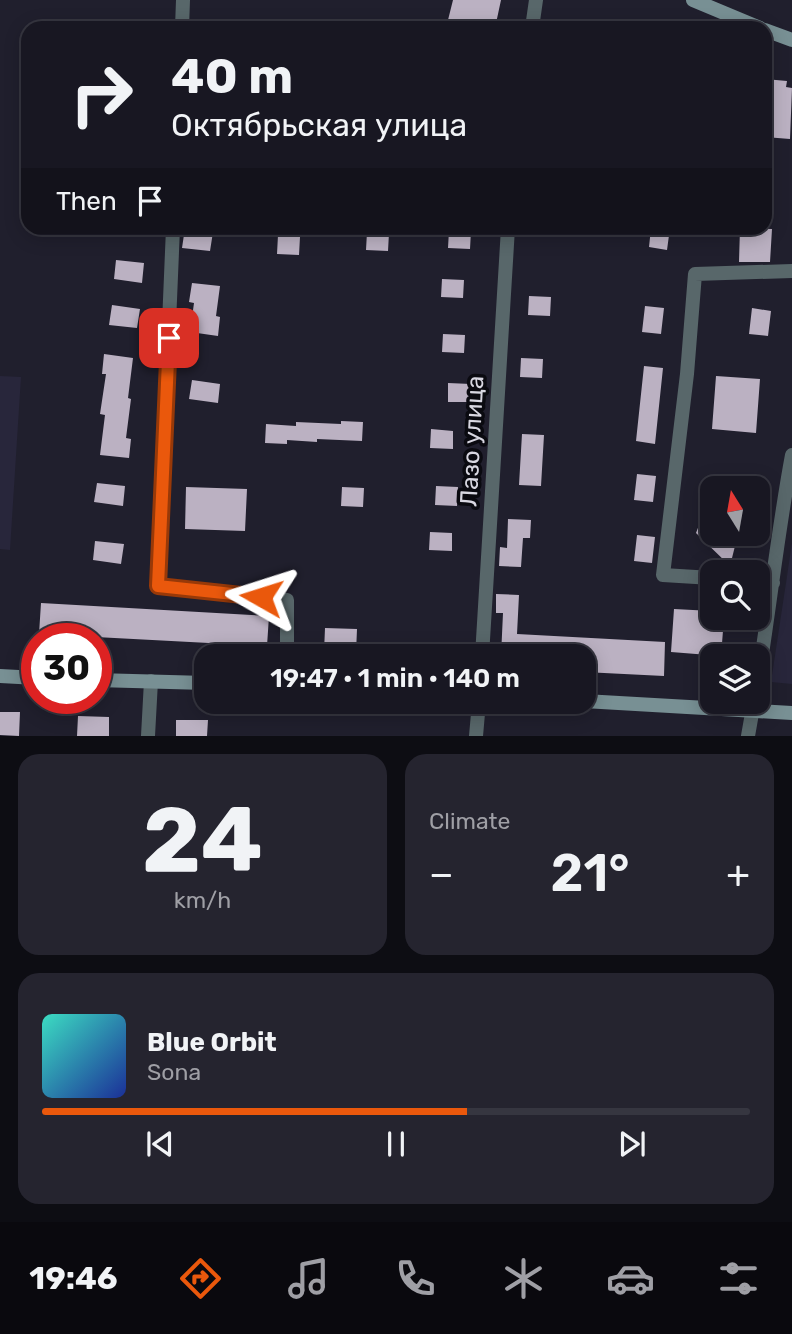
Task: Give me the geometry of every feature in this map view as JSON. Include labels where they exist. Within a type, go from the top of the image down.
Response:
[{"type":"street","points":[[182,21],[183,0]]},
{"type":"street","points":[[533,21],[537,0]]},
{"type":"street","points":[[694,0],[744,21]]},
{"type":"street","points":[[772,33],[792,40]]},
{"type":"street","points":[[173,235],[158,586],[287,600],[287,644]]},
{"type":"street","name":"Лазо улица","points":[[483,644],[508,235]]},
{"type":"street","points":[[700,577],[663,575],[687,374],[695,274],[792,271]]},
{"type":"street","points":[[764,644],[773,583],[776,540],[792,455]]},
{"type":"street","points":[[0,676],[21,677]]},
{"type":"street","points":[[112,680],[194,683]]},
{"type":"street","points":[[148,736],[151,681]]},
{"type":"street","points":[[596,701],[700,704]]},
{"type":"street","points":[[770,709],[792,713]]},
{"type":"street","points":[[476,736],[478,714]]},
{"type":"street","points":[[748,736],[752,714]]},
{"type":"shaded area","points":[[0,376],[21,377],[10,550],[0,549]]},
{"type":"shaded area","points":[[792,543],[792,684],[771,682]]},
{"type":"building","points":[[453,0],[501,0],[496,21],[448,21]]},
{"type":"building","points":[[772,80],[787,81],[786,87],[792,88],[790,139],[772,138]]},
{"type":"building","points":[[184,235],[213,235],[210,251],[182,248]]},
{"type":"building","points":[[278,235],[300,237],[299,255],[277,254]]},
{"type":"building","points":[[367,235],[389,235],[388,251],[366,250]]},
{"type":"building","points":[[449,235],[471,235],[470,249],[448,248]]},
{"type":"building","points":[[650,235],[669,235],[667,250],[649,247]]},
{"type":"building","points":[[740,235],[772,235],[770,262],[739,262]]},
{"type":"building","points":[[116,260],[144,263],[142,283],[114,279]]},
{"type":"building","points":[[442,279],[464,280],[463,298],[441,297]]},
{"type":"building","points":[[192,283],[220,286],[216,316],[220,317],[218,336],[190,332],[194,303],[189,302]]},
{"type":"building","points":[[529,296],[551,297],[550,316],[528,315]]},
{"type":"building","points":[[112,305],[140,309],[137,328],[109,325]]},
{"type":"building","points":[[645,306],[664,308],[661,334],[642,332]]},
{"type":"building","points":[[752,308],[771,311],[768,336],[749,334]]},
{"type":"building","points":[[443,334],[465,335],[464,353],[442,352]]},
{"type":"building","points":[[104,354],[133,358],[126,438],[131,439],[129,458],[100,455],[105,415],[100,414],[106,374],[102,374]]},
{"type":"building","points":[[521,358],[543,359],[542,378],[520,377]]},
{"type":"building","points":[[644,366],[663,368],[655,444],[636,441]]},
{"type":"building","points":[[716,376],[760,379],[756,433],[712,429]]},
{"type":"building","points":[[192,380],[220,384],[218,403],[189,399]]},
{"type":"building","points":[[448,383],[471,384],[470,402],[448,402]]},
{"type":"building","points":[[341,421],[363,422],[362,441],[317,439],[317,442],[287,440],[287,444],[265,443],[266,424],[296,426],[296,422],[341,424]]},
{"type":"building","points":[[431,429],[453,431],[453,449],[430,448]]},
{"type":"building","points":[[522,434],[544,435],[541,486],[519,485]]},
{"type":"building","points":[[637,474],[656,476],[653,502],[634,500]]},
{"type":"building","points":[[97,483],[125,486],[123,506],[94,502]]},
{"type":"building","points":[[436,486],[458,487],[457,506],[435,505]]},
{"type":"building","points":[[186,487],[247,489],[245,531],[185,529]]},
{"type":"building","points":[[342,487],[364,488],[363,507],[341,506]]},
{"type":"building","points":[[508,519],[531,520],[530,538],[523,538],[521,567],[499,566],[500,547],[507,548]]},
{"type":"building","points":[[430,532],[452,533],[452,551],[429,550]]},
{"type":"building","points":[[637,535],[655,537],[652,563],[634,561]]},
{"type":"building","points":[[95,541],[124,544],[121,564],[93,560]]},
{"type":"building","points":[[709,546],[735,546],[732,560],[724,560]]},
{"type":"building","points":[[496,594],[519,595],[517,634],[665,642],[664,676],[596,673],[596,644],[502,644],[503,613],[496,613]]},
{"type":"building","points":[[41,603],[269,616],[267,644],[112,638],[112,623],[40,623]]},
{"type":"building","points":[[674,609],[700,610],[700,630],[723,630],[722,644],[700,644],[700,654],[671,652]]},
{"type":"building","points":[[325,628],[357,629],[356,644],[324,644]]},
{"type":"building","points":[[0,712],[20,712],[19,736],[0,735]]},
{"type":"building","points":[[78,716],[109,717],[109,736],[77,736]]},
{"type":"building","points":[[176,720],[208,720],[207,736],[176,736]]},
{"type":"route","points":[[169,338],[158,586],[261,597]]}]
